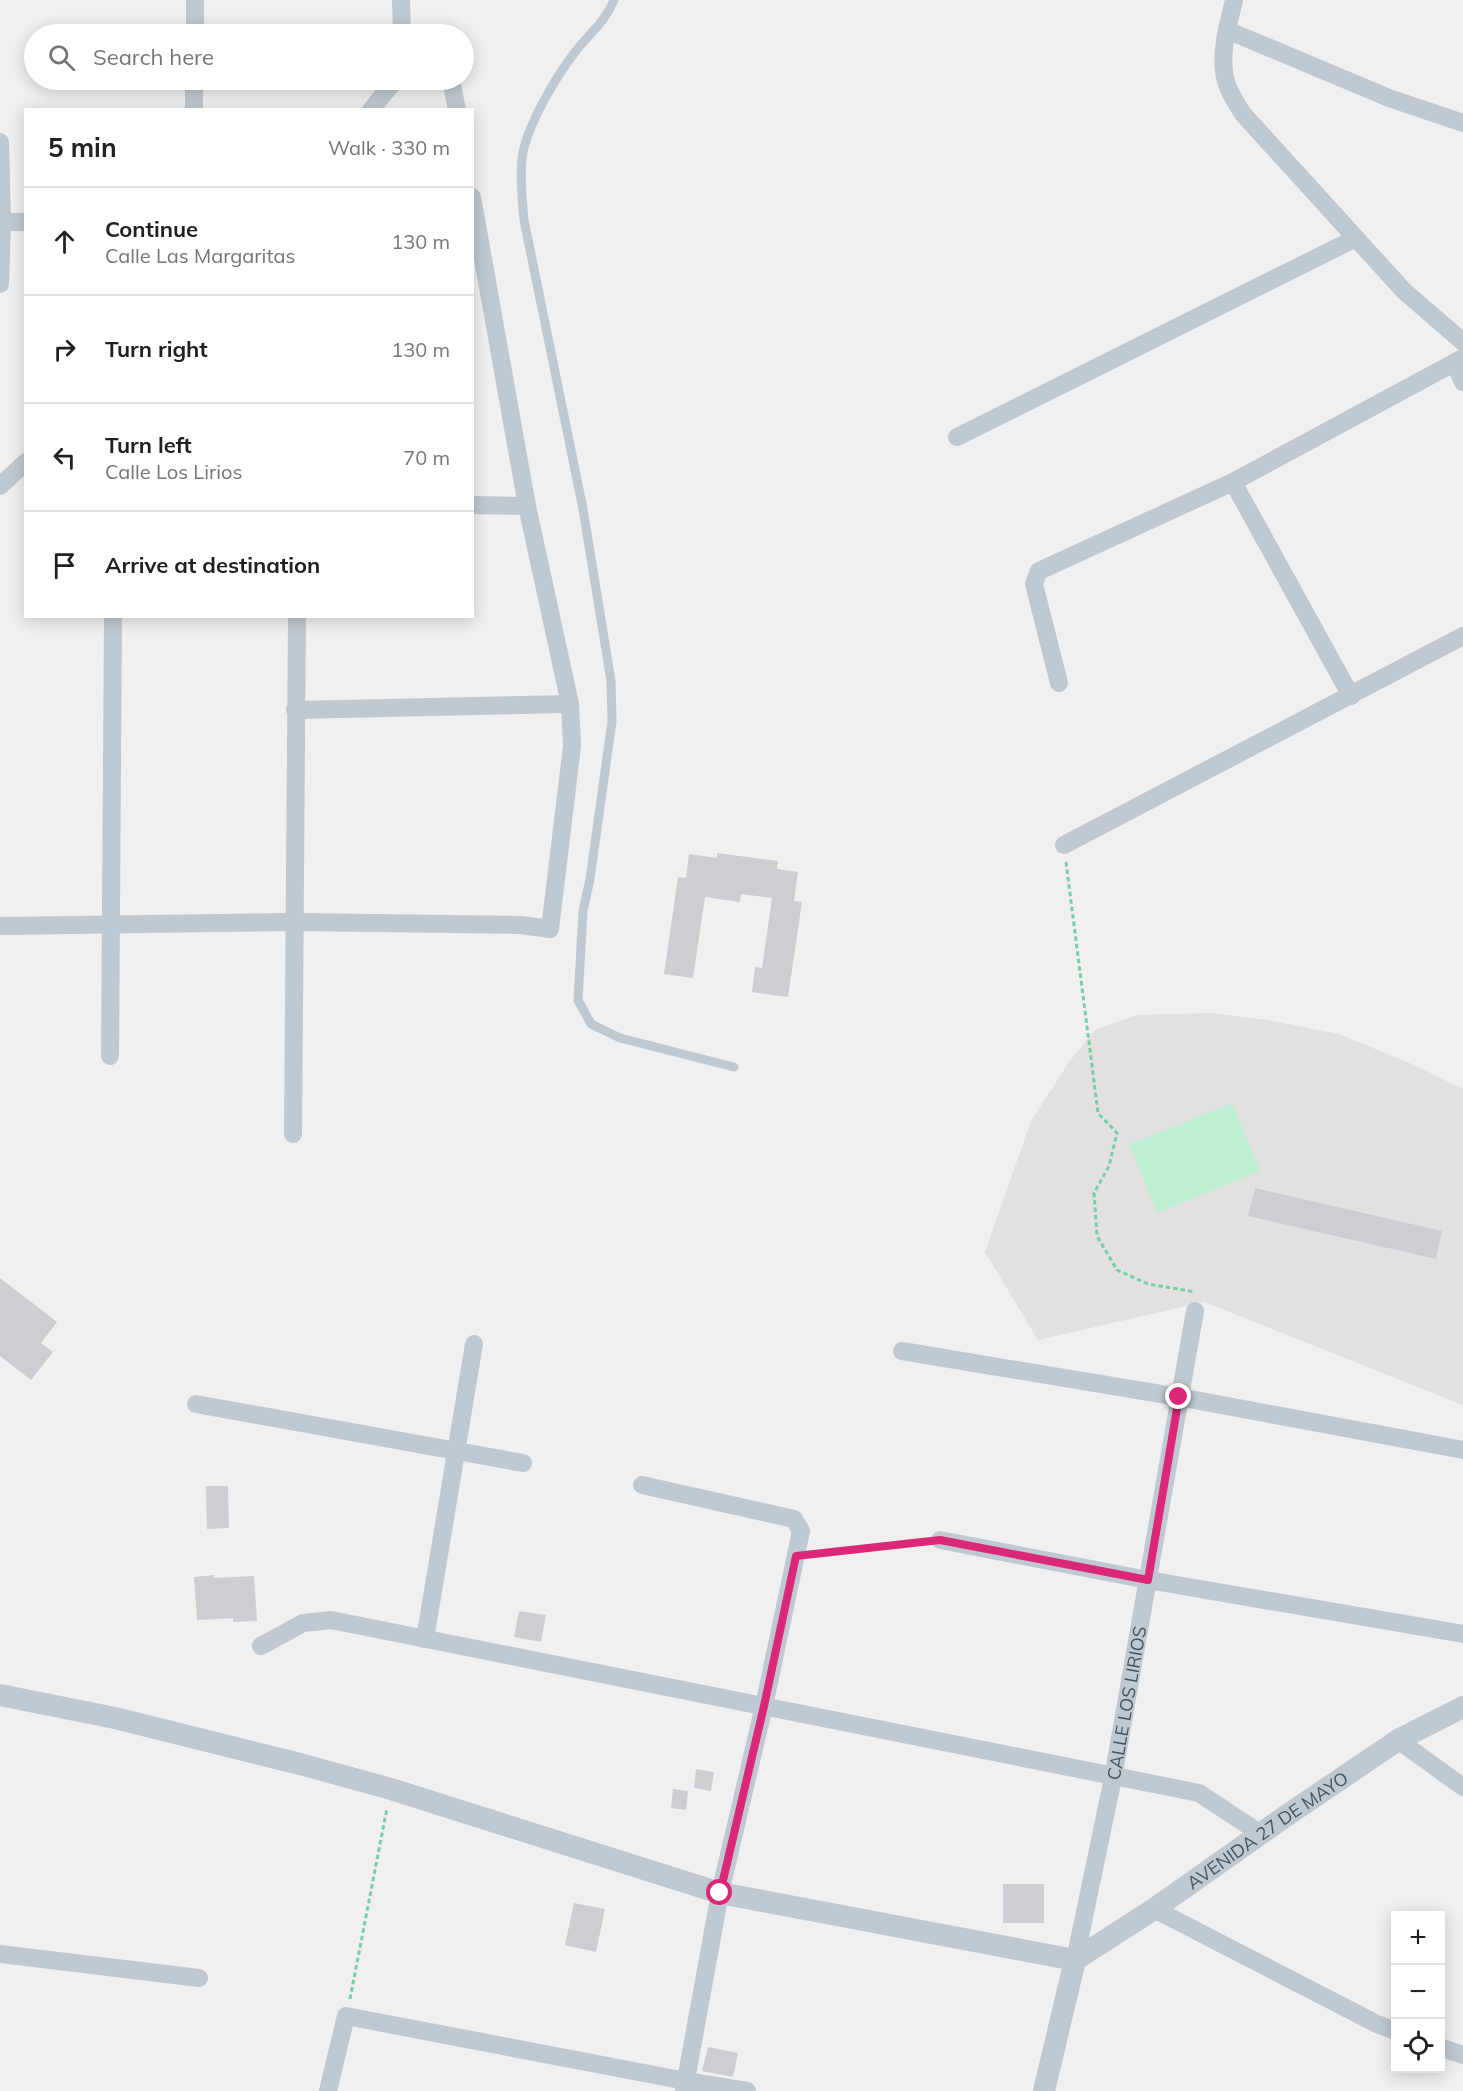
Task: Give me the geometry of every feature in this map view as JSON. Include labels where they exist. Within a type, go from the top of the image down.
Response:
[{"type":"street","points":[[195,0],[195,24]]},
{"type":"street","points":[[401,0],[402,24]]},
{"type":"street","points":[[1234,0],[1227,30],[1224,72],[1230,91],[1243,114],[1404,291],[1463,342]]},
{"type":"street","points":[[1227,30],[1389,98],[1463,123]]},
{"type":"street","points":[[194,90],[194,108]]},
{"type":"street","points":[[373,108],[387,90]]},
{"type":"street","points":[[453,90],[457,108]]},
{"type":"street","points":[[0,142],[0,284]]},
{"type":"street","points":[[0,926],[294,922],[521,925],[550,929],[572,746],[570,704],[481,290],[474,218]]},
{"type":"street","points":[[1,222],[24,222]]},
{"type":"street","points":[[957,437],[1354,238]]},
{"type":"street","points":[[1059,683],[1034,584],[1039,571],[1233,482],[1459,361],[1463,382]]},
{"type":"street","points":[[0,486],[24,464]]},
{"type":"street","points":[[1233,482],[1351,696]]},
{"type":"street","points":[[474,505],[527,506]]},
{"type":"street","points":[[110,1056],[113,618]]},
{"type":"street","points":[[293,1134],[297,618]]},
{"type":"street","points":[[1064,845],[1463,636]]},
{"type":"street","points":[[295,710],[570,704]]},
{"type":"street","name":"CALLE LOS LIRIOS","points":[[1044,2091],[1075,1960],[1113,1778],[1195,1311]]},
{"type":"street","points":[[425,1639],[474,1344]]},
{"type":"street","points":[[902,1351],[1179,1397],[1463,1450]]},
{"type":"street","points":[[196,1404],[523,1463]]},
{"type":"street","points":[[642,1485],[794,1519],[801,1531],[764,1706],[720,1893],[685,2086]]},
{"type":"street","points":[[940,1540],[1148,1580],[1463,1634]]},
{"type":"street","points":[[261,1646],[303,1623],[331,1620],[1113,1778],[1198,1793],[1261,1834]]},
{"type":"street","points":[[0,1695],[115,1718],[216,1742],[391,1789],[720,1893],[1075,1960]]},
{"type":"street","name":"AVENIDA 27 DE MAYO","points":[[1075,1960],[1154,1909],[1398,1740],[1463,1707]]},
{"type":"street","points":[[1398,1740],[1463,1787]]},
{"type":"street","points":[[1154,1909],[1391,2029]]},
{"type":"street","points":[[0,1954],[199,1978]]},
{"type":"street","points":[[328,2091],[346,2016],[685,2086],[747,2091]]},
{"type":"street","points":[[1445,2049],[1463,2055]]},
{"type":"lane","points":[[614,0],[602,23],[583,42],[561,70],[543,101],[522,157],[521,183],[524,220],[583,509],[611,681],[612,721],[583,910],[578,1000],[591,1024],[620,1038],[734,1067]]},
{"type":"path","points":[[1064,845],[1098,1113],[1117,1133],[1109,1166],[1094,1193],[1097,1236],[1117,1270],[1148,1284],[1198,1293],[1195,1311]]},
{"type":"path","points":[[796,1556],[940,1540]]},
{"type":"path","points":[[346,2016],[391,1789]]},
{"type":"shaded area","points":[[1210,1013],[1267,1020],[1339,1034],[1414,1065],[1463,1089],[1463,1405],[1204,1302],[1038,1340],[985,1252],[1031,1121],[1069,1062],[1095,1030],[1136,1015]]},
{"type":"green space","points":[[1232,1103],[1260,1171],[1157,1213],[1129,1144]]},
{"type":"building","points":[[717,853],[778,861],[777,869],[798,872],[794,901],[802,902],[788,997],[752,992],[755,967],[762,968],[772,898],[741,894],[740,902],[705,897],[693,978],[664,974],[678,877],[686,878],[689,854],[717,858]]},
{"type":"building","points":[[1255,1188],[1442,1231],[1436,1259],[1248,1216]]},
{"type":"building","points":[[0,1278],[57,1322],[41,1343],[53,1352],[31,1380],[0,1356]]},
{"type":"building","points":[[206,1486],[228,1486],[229,1528],[207,1529]]},
{"type":"building","points":[[214,1575],[214,1578],[254,1576],[257,1621],[233,1622],[233,1618],[197,1620],[194,1577]]},
{"type":"building","points":[[519,1611],[546,1615],[541,1642],[514,1637]]},
{"type":"building","points":[[696,1769],[714,1772],[711,1791],[694,1788]]},
{"type":"building","points":[[673,1789],[688,1791],[686,1810],[671,1808]]},
{"type":"building","points":[[1003,1884],[1044,1884],[1044,1923],[1003,1923]]},
{"type":"building","points":[[574,1903],[605,1909],[596,1952],[565,1945]]},
{"type":"building","points":[[708,2047],[738,2053],[733,2077],[702,2071]]},
{"type":"route","points":[[720,1893],[796,1556],[940,1540],[1148,1580],[1179,1397]]}]
